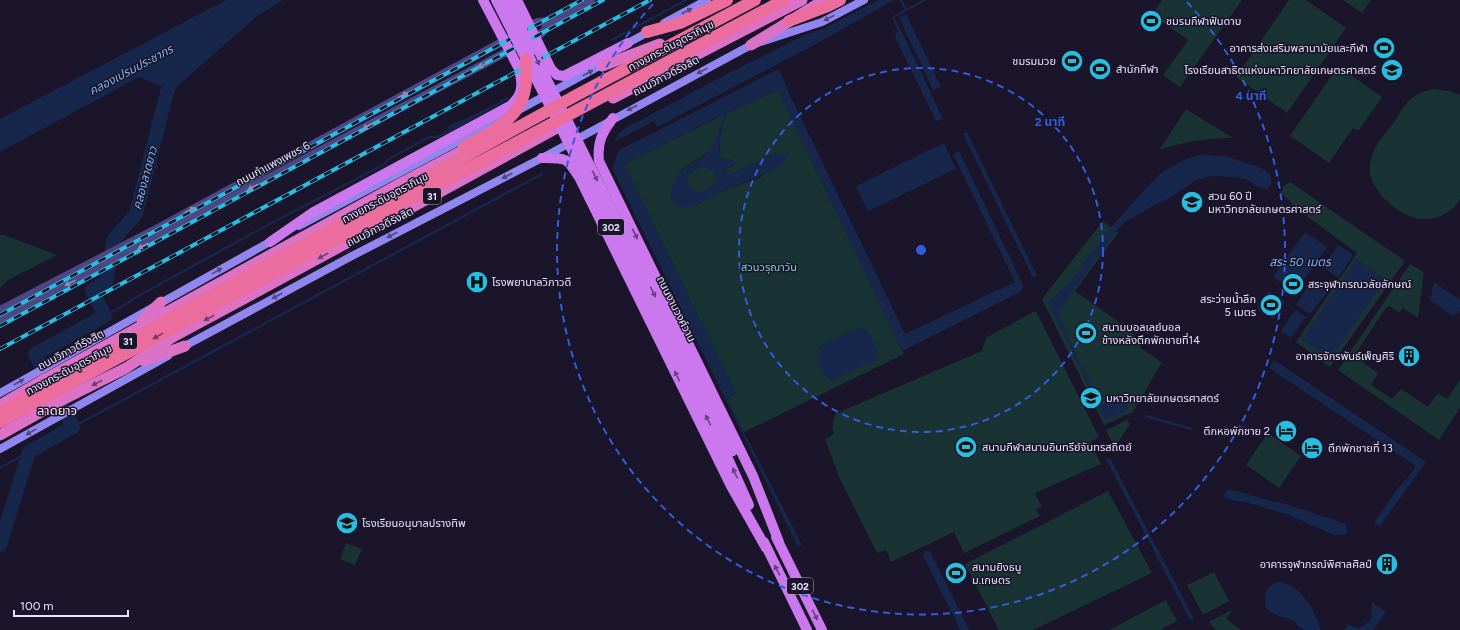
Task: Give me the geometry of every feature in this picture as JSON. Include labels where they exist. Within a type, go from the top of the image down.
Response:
[{"type":"highway","points":[[647,32],[680,23],[727,0]]},
{"type":"highway","name":"ถนนวิภาวดีรังสิต","points":[[0,405],[40,375],[131,332],[401,183],[573,93],[660,44],[746,0]]},
{"type":"highway","name":"ทางยกระดับอุตราภิมุข","points":[[0,412],[568,100],[755,0]]},
{"type":"highway","name":"ทางยกระดับอุตราภิมุข","points":[[0,422],[305,256],[784,0]]},
{"type":"highway","name":"ถนนวิภาวดีรังสิต","points":[[0,435],[66,398],[126,368],[173,337],[328,254],[584,113],[802,0]]},
{"type":"highway","points":[[751,45],[824,0]]},
{"type":"highway","points":[[789,21],[840,0]]},
{"type":"highway","points":[[602,66],[660,44]]},
{"type":"highway","points":[[196,304],[309,234],[499,128],[510,118],[520,102],[525,90],[526,59]]},
{"type":"highway","points":[[131,332],[161,302]]},
{"type":"highway","points":[[126,368],[185,346]]},
{"type":"main road","points":[[483,0],[491,10],[496,12],[512,4],[513,0]]},
{"type":"main road","points":[[270,242],[312,213],[510,106],[518,99],[522,90],[522,80],[519,69],[483,0]]},
{"type":"main road","name":"ถนนงามวงศ์วาน","points":[[496,0],[778,542],[822,630]]},
{"type":"main road","name":"ถนนงามวงศ์วาน","points":[[506,0],[730,452],[740,485],[766,548],[807,630]]},
{"type":"main road","points":[[517,0],[551,69],[557,75],[564,76],[628,43]]},
{"type":"main road","name":"ถนนวิภาวดีรังสิต","points":[[51,370],[161,302],[270,242],[602,66],[628,43],[707,0]]},
{"type":"main road","name":"ถนนวิภาวดีรังสิต","points":[[0,449],[185,346],[350,257],[542,158],[613,118],[751,45],[822,22],[864,0]]},
{"type":"main road","points":[[613,118],[603,131],[599,142],[600,161],[753,476],[778,542]]},
{"type":"main road","points":[[542,158],[565,158],[580,179],[728,480],[766,548]]},
{"type":"main road","points":[[580,179],[579,170],[582,162],[589,158],[600,161]]},
{"type":"main road","name":"ถนนวิภาวดีรังสิต","points":[[0,393],[40,375]]},
{"type":"street","name":"ถนนกำแพงเพชร 6","points":[[0,320],[105,266],[535,37],[542,33],[552,21],[591,0]]},
{"type":"street","name":"ถนนกำแพงเพชร 6","points":[[0,310],[123,246],[537,22],[552,21]]},
{"type":"green space","points":[[1162,0],[1242,0],[1180,87],[1163,75],[1188,40],[1152,15]]},
{"type":"green space","points":[[1289,0],[1306,0],[1346,28],[1287,113],[1236,77]]},
{"type":"green space","points":[[1343,0],[1371,0],[1362,13]]},
{"type":"green space","points":[[1338,66],[1382,97],[1358,131],[1353,128],[1329,163],[1290,136]]},
{"type":"green space","points":[[1434,89],[1450,91],[1460,95],[1460,199],[1450,211],[1441,216],[1432,219],[1419,219],[1402,212],[1385,199],[1373,182],[1370,173],[1370,164],[1376,147],[1410,100],[1419,94]]},
{"type":"green space","name":"สวนวรุณาวัน","points":[[778,90],[904,354],[744,432],[727,399],[736,393],[624,164],[724,114],[716,141],[710,151],[681,170],[695,206],[720,192],[761,177],[776,153],[729,175],[727,168],[732,166],[732,160],[721,158],[719,147],[721,136],[727,113]]},
{"type":"green space","points":[[1186,109],[1233,138],[1195,141],[1159,150]]},
{"type":"green space","points":[[702,167],[714,170],[717,179],[710,188],[699,193],[690,188],[687,179],[693,171]]},
{"type":"green space","points":[[1290,182],[1405,261],[1330,367],[1296,342],[1357,253],[1301,212],[1281,193],[1283,187]]},
{"type":"green space","points":[[1103,221],[1118,233],[1075,291],[1130,330],[1142,349],[1162,362],[1133,412],[1104,425],[1042,299]]},
{"type":"green space","points":[[0,235],[4,235],[57,255],[8,280],[0,289]]},
{"type":"green space","points":[[1410,264],[1424,272],[1418,318],[1403,308],[1399,313],[1389,306],[1385,309],[1354,356],[1378,373],[1371,385],[1392,399],[1401,389],[1428,407],[1438,393],[1447,399],[1460,380],[1460,408],[1439,440],[1338,370]]},
{"type":"green space","name":"สนามกีฬาสนามอินทรีย์จันทรสถิตย์","points":[[1035,311],[1099,437],[1090,442],[1101,464],[1035,493],[1042,507],[1036,509],[1040,516],[964,553],[954,532],[891,562],[886,550],[877,553],[839,477],[825,439],[834,434],[832,430],[835,414],[982,351],[986,338]]},
{"type":"green space","points":[[1127,420],[1130,424],[1119,441],[1113,445],[1106,430]]},
{"type":"green space","points":[[1268,433],[1301,456],[1279,488],[1246,465]]},
{"type":"green space","points":[[1108,491],[1152,573],[1033,630],[999,630],[965,564]]},
{"type":"green space","points":[[346,543],[362,549],[355,565],[340,559]]},
{"type":"green space","points":[[1214,572],[1229,601],[1203,615],[1187,585]]},
{"type":"green space","points":[[1166,600],[1177,621],[1160,630],[1109,630]]},
{"type":"green space","points":[[1233,609],[1226,619],[1241,630],[1216,630],[1209,622]]},
{"type":"water","name":"คลองเปรมประชากร","points":[[226,0],[283,0],[257,16],[174,89],[157,85],[139,77],[0,152],[0,119]]},
{"type":"water","points":[[878,0],[894,0],[816,44],[657,127],[654,121],[614,142],[619,133],[624,129],[723,76],[804,35],[823,29]]},
{"type":"water","points":[[906,14],[941,87],[933,90],[899,17]]},
{"type":"water","points":[[901,30],[943,119],[936,121],[896,39],[895,33]]},
{"type":"water","points":[[779,69],[789,93],[905,334],[1015,282],[953,154],[959,151],[1023,285],[1022,291],[902,351],[778,90],[727,113],[719,147],[721,158],[737,162],[727,168],[729,175],[776,153],[784,154],[787,157],[781,165],[774,170],[720,192],[695,206],[684,208],[671,201],[674,181],[677,175],[709,152],[718,134],[722,123],[723,114],[624,164],[736,393],[727,399],[802,545],[798,547],[612,168],[619,150]],"holes":[[[702,167],[714,170],[717,179],[708,190],[699,193],[689,186],[687,179],[695,170]]]},
{"type":"water","points":[[503,100],[504,102],[450,132],[447,127],[465,119]]},
{"type":"water","points":[[967,132],[1037,276],[1033,278],[963,134]]},
{"type":"water","points":[[944,143],[956,169],[868,211],[856,186]]},
{"type":"water","points":[[1204,154],[1225,156],[1259,167],[1270,174],[1272,183],[1267,189],[1259,187],[1245,179],[1210,176],[1197,180],[1166,200],[1125,222],[1116,231],[1058,312],[1081,365],[1103,405],[1118,395],[1125,399],[1128,405],[1128,410],[1105,420],[1048,302],[1069,283],[1106,233],[1161,173],[1186,159]]},
{"type":"water","name":"สระ 50 เมตร","points":[[1305,232],[1327,247],[1295,292],[1273,277]]},
{"type":"water","points":[[1338,245],[1353,255],[1338,278],[1323,267]]},
{"type":"water","points":[[1356,259],[1385,279],[1331,359],[1302,339]]},
{"type":"water","points":[[1313,279],[1330,289],[1310,314],[1296,305]]},
{"type":"water","points":[[1434,282],[1460,300],[1460,311],[1453,316],[1430,300]]},
{"type":"water","name":"สระว่ายน้ำลึก 5 เมตร","points":[[1269,291],[1285,302],[1273,319],[1257,308]]},
{"type":"water","points":[[1295,310],[1306,317],[1291,338],[1281,331]]},
{"type":"water","points":[[861,326],[863,330],[867,329],[879,353],[875,355],[877,359],[831,381],[829,377],[826,378],[815,356],[821,353],[818,346]]},
{"type":"water","points":[[1274,360],[1426,462],[1380,526],[1374,523],[1398,488],[1416,466],[1269,368]]},
{"type":"water","points":[[1110,458],[1194,619],[1190,620],[1106,459]]},
{"type":"water","points":[[1229,489],[1286,504],[1346,524],[1347,534],[1334,535],[1289,515],[1249,503],[1228,499],[1223,495]]},
{"type":"water","points":[[1276,582],[1285,583],[1305,598],[1321,630],[1305,630],[1300,628],[1293,621],[1273,614],[1267,608],[1265,603],[1266,592]]},
{"type":"water","points":[[1372,602],[1386,612],[1373,630],[1344,630],[1348,625],[1360,628],[1371,620]]},
{"type":"waterway","points":[[612,40],[686,0]]},
{"type":"waterway","points":[[901,0],[906,10]]},
{"type":"waterway","points":[[900,33],[893,17],[925,0]]},
{"type":"waterway","name":"คลองลาดยาว","points":[[0,545],[29,452],[73,427],[35,354],[105,316],[92,290],[106,282],[114,239],[136,214],[167,92],[177,71]]},
{"type":"waterway","points":[[501,102],[507,98]]},
{"type":"waterway","points":[[105,316],[262,228],[385,164],[387,160],[429,137],[437,137],[451,130]]},
{"type":"waterway","points":[[73,427],[542,174]]},
{"type":"waterway","points":[[1146,416],[1191,429]]},
{"type":"waterway","points":[[0,468],[29,452]]},
{"type":"waterway","points":[[927,555],[965,630]]},
{"type":"railway","points":[[0,315],[582,0]]},
{"type":"railway","points":[[0,326],[603,0]]},
{"type":"railway","points":[[0,349],[650,0]]},
{"type":"place","name":"ชมรมกีฬาฟันดาบ","points":[[1151,21]]},
{"type":"place","name":"อาคารส่งเสริมพลานามัยและกีฬา","points":[[1384,48]]},
{"type":"place","name":"ชมรมมวย","points":[[1072,61]]},
{"type":"place","name":"สำนักกีฬา","points":[[1100,69]]},
{"type":"place","name":"โรงเรียนสาธิตแห่งมหาวิทยาลัยเกษตรศาสตร์","points":[[1392,70]]},
{"type":"place","name":"สวน 60 ปี มหาวิทยาลัยเกษตรศาสตร์","points":[[1192,202]]},
{"type":"place","name":"โรงพยาบาลวิภาวดี","points":[[477,282]]},
{"type":"place","name":"สระจุฬาภรณวลัยลักษณ์","points":[[1293,284]]},
{"type":"place","name":"สระว่ายน้ำลึก 5 เมตร","points":[[1271,305]]},
{"type":"place","name":"สนามบอลเลย์บอล ข้างหลังตึกพักชายที่14","points":[[1086,333]]},
{"type":"place","name":"อาคารจักรพันธ์เพ็ญศิริ","points":[[1409,356]]},
{"type":"place","name":"มหาวิทยาลัยเกษตรศาสตร์","points":[[1091,398]]},
{"type":"place","name":"ตึกหอพักชาย 2","points":[[1286,431]]},
{"type":"place","name":"สนามกีฬาสนามอินทรีย์จันทรสถิตย์","points":[[966,447]]},
{"type":"place","name":"ตึกพักชายที่ 13","points":[[1312,448]]},
{"type":"place","name":"โรงเรียนอนุบาลปรางทิพ","points":[[347,523]]},
{"type":"place","name":"อาคารจุฬาภรณ์พิศาลศิลป์","points":[[1387,564]]},
{"type":"place","name":"สนามยิงธนู ม.เกษตร","points":[[956,573]]},
{"type":"district","name":"ลาดยาว","points":[[57,410]]}]
